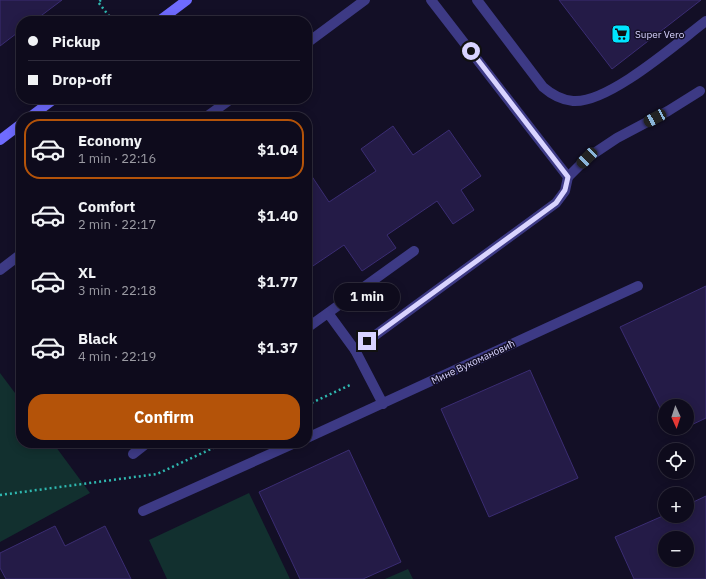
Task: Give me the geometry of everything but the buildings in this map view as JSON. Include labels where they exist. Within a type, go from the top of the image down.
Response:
[{"type":"street","points":[[166,16],[187,0]]},
{"type":"street","points":[[312,39],[365,0]]},
{"type":"street","points":[[432,0],[568,177]]},
{"type":"street","points":[[477,0],[543,87],[551,94],[573,101],[588,99],[613,89],[706,21]]},
{"type":"street","points":[[355,350],[556,203],[565,190],[568,177],[587,158],[617,138],[668,111],[700,91]]},
{"type":"street","points":[[37,112],[47,104]]},
{"type":"street","points":[[213,112],[224,104]]},
{"type":"street","points":[[0,140],[16,128]]},
{"type":"street","points":[[312,324],[414,251]]},
{"type":"street","points":[[0,270],[16,258]]},
{"type":"street","name":"Мине Вукомановић","points":[[312,436],[638,286]]},
{"type":"street","points":[[328,313],[355,350],[383,404]]},
{"type":"street","points":[[133,454],[141,448]]},
{"type":"street","points":[[143,511],[284,448]]},
{"type":"path","points":[[101,0],[98,2],[109,16]]},
{"type":"path","points":[[312,402],[368,376]]},
{"type":"path","points":[[0,495],[156,474],[213,448]]},
{"type":"green space","points":[[0,373],[16,394],[16,448],[57,448],[90,493],[0,542]]},
{"type":"green space","points":[[249,493],[290,579],[167,579],[149,540]]},
{"type":"green space","points":[[408,569],[413,579],[385,579]]},
{"type":"place","name":"Super Vero","points":[[621,34]]},
{"type":"route","points":[[367,341],[556,203],[565,190],[568,177],[471,51]]}]
